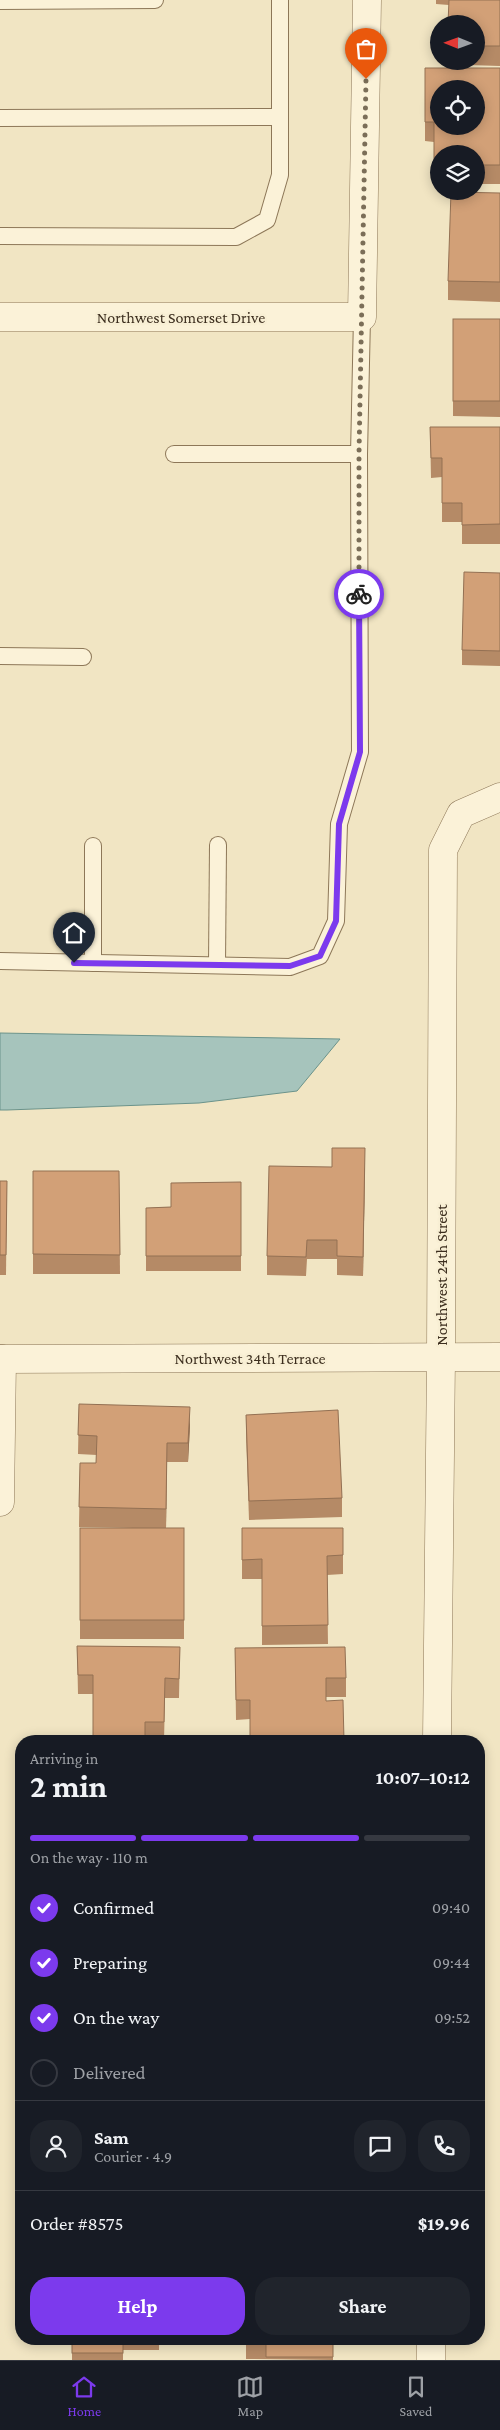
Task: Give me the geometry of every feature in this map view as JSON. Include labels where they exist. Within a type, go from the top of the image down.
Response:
[{"type":"street","points":[[362,317],[367,0]]},
{"type":"street","name":"Northwest Somerset Drive","points":[[0,316],[362,317]]},
{"type":"street","name":"Northwest 24th Street","points":[[437,1735],[443,850],[462,814],[500,797]]},
{"type":"street","name":"Northwest 34th Terrace","points":[[1,1359],[500,1357]]},
{"type":"street","points":[[0,1502],[1,1359]]},
{"type":"street","points":[[431,2345],[431,2360]]},
{"type":"lane","points":[[0,2],[155,0]]},
{"type":"lane","points":[[0,236],[236,237],[267,220],[280,175],[280,0]]},
{"type":"lane","points":[[0,118],[280,117]]},
{"type":"lane","points":[[0,962],[290,966],[320,956],[336,921],[339,824],[360,752],[359,454],[362,317]]},
{"type":"lane","points":[[174,454],[359,454]]},
{"type":"lane","points":[[0,656],[83,657]]},
{"type":"lane","points":[[217,965],[218,844]]},
{"type":"lane","points":[[93,846],[93,963]]},
{"type":"water","points":[[0,1033],[340,1039],[297,1091],[199,1103],[0,1110]]},
{"type":"building","points":[[449,0],[500,0],[500,46],[485,46],[485,15],[448,15]]},
{"type":"building","points":[[425,68],[430,68],[430,70],[485,70],[485,68],[500,68],[500,165],[485,165],[485,145],[434,145],[434,135],[485,135],[485,80],[430,80],[430,122],[425,122]]},
{"type":"building","points":[[485,193],[500,193],[500,282],[448,281],[451,200],[485,200]]},
{"type":"building","points":[[453,319],[500,319],[500,401],[453,401]]},
{"type":"building","points":[[430,427],[500,427],[500,524],[462,525],[462,503],[442,503],[442,458],[431,458]]},
{"type":"building","points":[[464,572],[500,573],[500,651],[462,650]]},
{"type":"building","points":[[332,1148],[365,1148],[363,1257],[337,1256],[337,1240],[307,1240],[306,1257],[267,1256],[269,1166],[332,1167]]},
{"type":"building","points":[[33,1171],[119,1171],[120,1255],[33,1254]]},
{"type":"building","points":[[0,1181],[7,1181],[6,1255],[0,1255]]},
{"type":"building","points":[[241,1182],[241,1256],[146,1256],[146,1208],[171,1207],[171,1183]]},
{"type":"building","points":[[79,1404],[190,1407],[188,1443],[167,1443],[166,1509],[79,1507],[80,1463],[96,1463],[97,1436],[78,1435]]},
{"type":"building","points":[[338,1410],[342,1498],[249,1501],[246,1415]]},
{"type":"building","points":[[80,1528],[184,1528],[184,1620],[80,1620]]},
{"type":"building","points":[[242,1528],[343,1528],[343,1555],[327,1556],[328,1625],[262,1626],[262,1559],[242,1560]]},
{"type":"building","points":[[77,1646],[180,1647],[179,1679],[165,1678],[164,1722],[145,1722],[145,1735],[93,1735],[93,1675],[78,1675]]},
{"type":"building","points":[[345,1647],[346,1678],[326,1678],[326,1701],[343,1700],[344,1735],[250,1735],[250,1700],[236,1700],[235,1648]]},
{"type":"building","points":[[72,2345],[123,2345],[123,2353],[72,2353]]},
{"type":"building","points":[[266,2345],[333,2345],[333,2357],[266,2357]]},
{"type":"way so far","points":[[359,594],[359,454],[366,79]]},
{"type":"route","points":[[74,963],[290,966],[320,956],[336,921],[339,824],[360,752],[359,594]]}]
